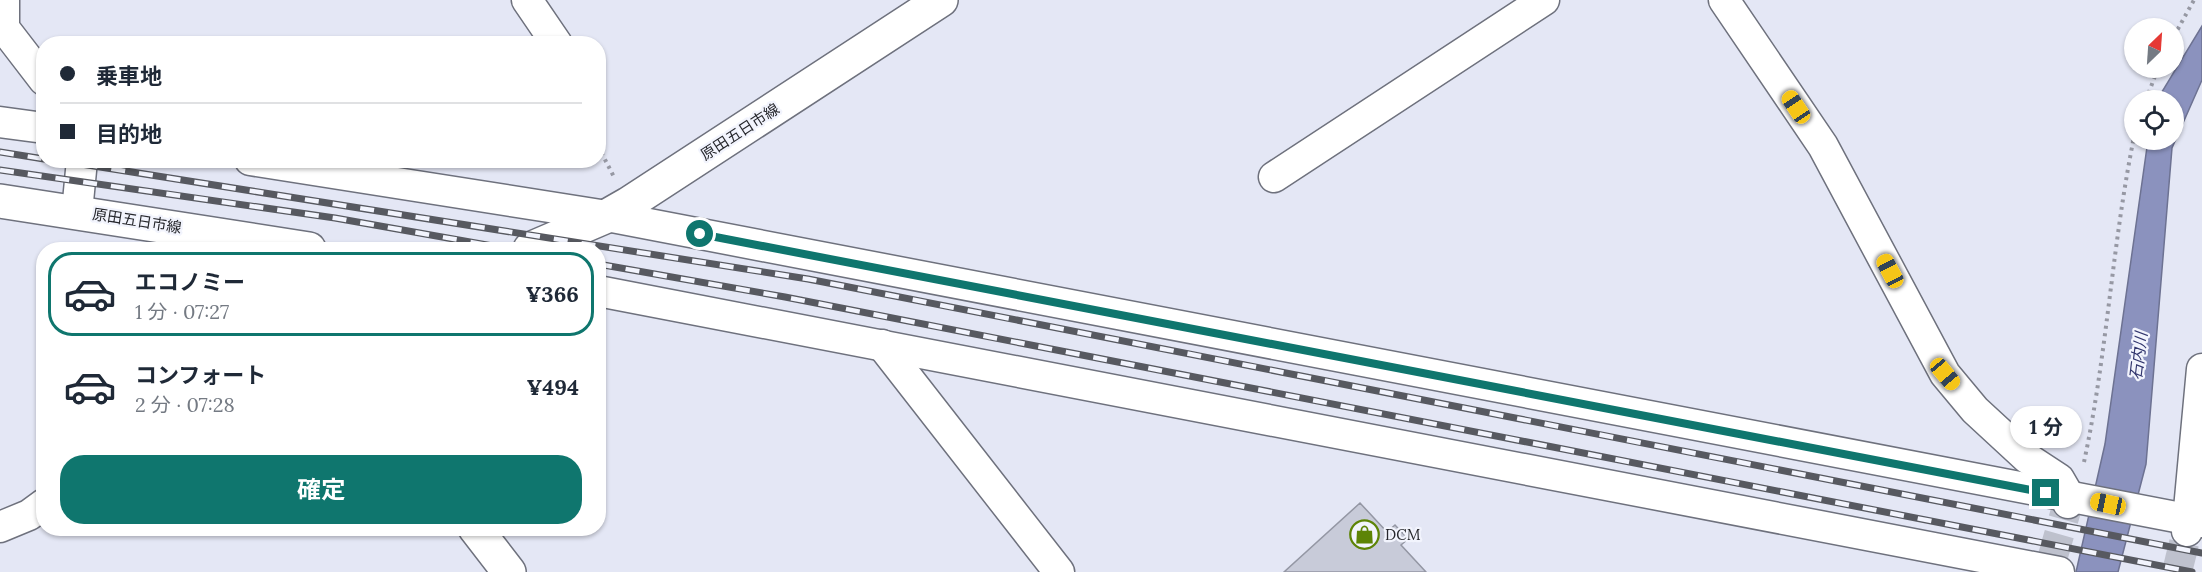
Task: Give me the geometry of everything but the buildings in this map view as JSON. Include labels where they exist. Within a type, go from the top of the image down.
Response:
[{"type":"main road","name":"原田五日市線","points":[[546,242],[607,216],[940,0]]},
{"type":"main road","name":"原田五日市線","points":[[0,201],[265,242]]},
{"type":"main road","points":[[482,536],[509,572]]},
{"type":"street","points":[[4,0],[4,28],[36,70]]},
{"type":"street","points":[[527,0],[552,36]]},
{"type":"street","points":[[1274,177],[1544,0]]},
{"type":"street","points":[[1724,0],[1823,146],[1945,374],[1975,410],[2027,458],[2059,479],[2074,501]]},
{"type":"street","points":[[0,122],[36,127]]},
{"type":"street","points":[[78,212],[81,168]]},
{"type":"street","points":[[301,168],[607,216],[2187,523],[2202,369]]},
{"type":"street","points":[[606,293],[2052,569]]},
{"type":"street","points":[[882,345],[1059,572]]},
{"type":"street","points":[[0,527],[36,510]]},
{"type":"path","points":[[2184,18],[2194,0]]},
{"type":"path","points":[[2074,501],[2095,409],[2123,194],[2131,150]]},
{"type":"water","points":[[2202,26],[2202,80],[2184,121],[2184,90],[2163,90],[2170,78],[2184,78],[2184,56]]},
{"type":"water","name":"石内川","points":[[2147,150],[2172,150],[2146,464],[2118,572],[2076,572],[2105,444]]},
{"type":"tunnel","points":[[2051,563],[2067,507]]},
{"type":"tunnel","points":[[2177,572],[2187,531]]},
{"type":"railway","points":[[0,152],[36,158]]},
{"type":"railway","points":[[107,168],[574,242]]},
{"type":"railway","points":[[0,170],[335,218],[470,242]]},
{"type":"railway","points":[[606,247],[808,279],[2202,553]]},
{"type":"railway","points":[[606,265],[785,297],[2192,572]]},
{"type":"place","name":"DCM","points":[[1364,535]]},
{"type":"route","points":[[700,234],[2046,493]]}]
